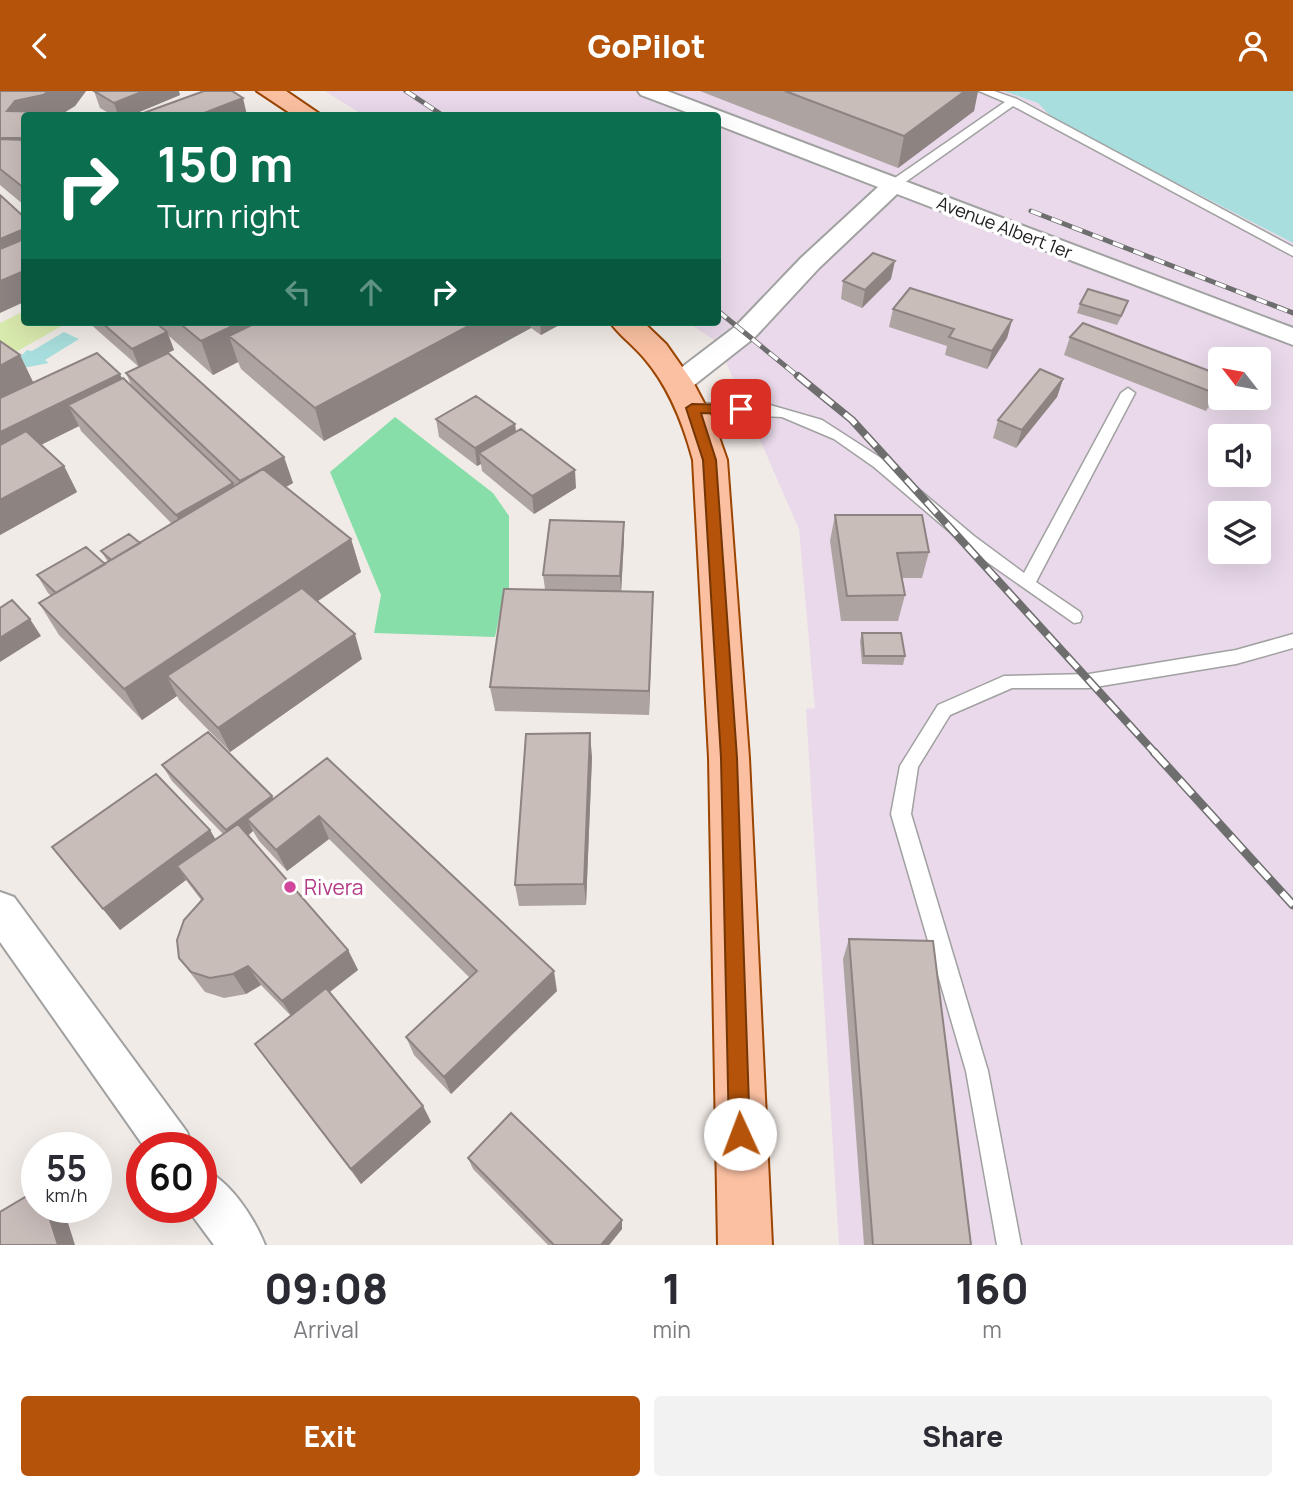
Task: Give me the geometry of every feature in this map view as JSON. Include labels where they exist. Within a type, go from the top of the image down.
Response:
[{"type":"main road","points":[[269,91],[304,112]]},
{"type":"main road","points":[[629,326],[663,360],[686,395],[710,460],[729,758],[741,1188],[745,1245]]},
{"type":"main road","points":[[736,1245],[741,1188]]},
{"type":"street","points":[[648,91],[704,112]]},
{"type":"street","name":"Avenue Albert 1er","points":[[721,119],[1293,337]]},
{"type":"street","points":[[686,395],[810,263],[893,185]]},
{"type":"street","points":[[0,910],[160,1132]]},
{"type":"street","points":[[217,1211],[242,1245]]},
{"type":"lane","points":[[984,91],[1013,101],[1293,252]]},
{"type":"lane","points":[[893,185],[1013,101]]},
{"type":"lane","points":[[1027,584],[1128,393]]},
{"type":"lane","points":[[686,395],[777,412],[822,424],[885,467],[955,529],[1074,617]]},
{"type":"lane","points":[[1009,1245],[977,1071],[901,814],[909,766],[944,711],[1010,681],[1089,681],[1236,657],[1293,641]]},
{"type":"shaded area","points":[[325,91],[1004,91],[1038,103],[1053,119],[1293,243],[1293,1245],[839,1245],[806,709],[815,708],[799,529],[717,342],[693,326],[721,326],[721,112],[358,112]]},
{"type":"green space","points":[[21,312],[21,326],[62,326],[14,353],[0,349],[0,323]]},
{"type":"green space","points":[[395,417],[493,493],[509,516],[509,606],[501,608],[495,637],[374,633],[381,595],[330,472]]},
{"type":"water","points":[[1004,91],[1293,91],[1293,243],[1053,119],[1038,103]]},
{"type":"water","points":[[64,332],[79,339],[45,360],[49,363],[23,368],[17,360],[27,350],[32,351]]},
{"type":"building","points":[[0,91],[49,91],[43,95],[15,101],[7,111],[61,112],[21,112],[21,138],[0,138]]},
{"type":"building","points":[[94,91],[144,91],[114,103]]},
{"type":"building","points":[[204,91],[232,91],[243,98],[207,112],[146,112]]},
{"type":"building","points":[[785,91],[965,91],[904,136]]},
{"type":"building","points":[[0,139],[21,140],[21,186],[0,169]]},
{"type":"building","points":[[0,195],[21,214],[21,230],[0,239]]},
{"type":"building","points":[[21,240],[21,272],[0,281],[0,249]]},
{"type":"building","points":[[873,253],[895,261],[865,290],[843,281]]},
{"type":"building","points":[[910,288],[1012,320],[992,351],[949,337],[954,329],[893,309]]},
{"type":"building","points":[[1088,289],[1128,301],[1121,316],[1080,304]]},
{"type":"building","points":[[1083,323],[1208,370],[1208,391],[1070,337]]},
{"type":"building","points":[[106,326],[160,326],[167,332],[132,349]]},
{"type":"building","points":[[183,326],[233,326],[201,341]]},
{"type":"building","points":[[250,326],[469,326],[315,408],[229,336]]},
{"type":"building","points":[[0,341],[20,355],[0,366]]},
{"type":"building","points":[[97,353],[120,374],[0,432],[0,398]]},
{"type":"building","points":[[168,353],[284,457],[240,481],[126,373]]},
{"type":"building","points":[[1040,369],[1063,379],[1022,430],[998,420]]},
{"type":"building","points":[[123,378],[233,483],[176,515],[68,405]]},
{"type":"building","points":[[476,396],[515,424],[475,448],[436,419]]},
{"type":"building","points":[[521,429],[575,470],[532,496],[479,453]]},
{"type":"building","points":[[26,431],[64,466],[0,500],[0,445]]},
{"type":"building","points":[[263,469],[351,539],[124,689],[39,603]]},
{"type":"building","points":[[835,515],[922,515],[929,552],[897,553],[905,595],[847,596]]},
{"type":"building","points":[[550,520],[624,522],[620,576],[543,575]]},
{"type":"building","points":[[129,534],[140,543],[111,560],[101,551]]},
{"type":"building","points":[[86,547],[105,564],[56,593],[37,575]]},
{"type":"building","points":[[302,588],[355,634],[218,728],[167,676]]},
{"type":"building","points":[[504,589],[653,592],[649,691],[490,687]]},
{"type":"building","points":[[12,600],[30,619],[0,638],[0,608]]},
{"type":"building","points":[[862,633],[901,633],[905,656],[864,656]]},
{"type":"building","points":[[208,732],[272,796],[226,830],[162,765]]},
{"type":"building","points":[[590,733],[584,884],[515,885],[526,734]]},
{"type":"building","points":[[327,758],[554,971],[444,1077],[406,1037],[477,971],[319,816],[276,850],[247,819]]},
{"type":"building","points":[[156,774],[210,830],[103,909],[52,847]]},
{"type":"building","points":[[238,824],[348,950],[282,1001],[248,966],[233,974],[210,978],[191,972],[179,958],[177,940],[184,920],[203,899],[177,866]]},
{"type":"building","points":[[849,939],[933,941],[971,1245],[873,1245]]},
{"type":"building","points":[[326,988],[423,1106],[351,1169],[255,1044]]},
{"type":"building","points":[[511,1113],[622,1220],[601,1245],[554,1245],[468,1158]]},
{"type":"building","points":[[21,1200],[21,1223],[51,1223],[58,1245],[0,1245],[0,1212]]},
{"type":"railway","points":[[406,91],[438,112]]},
{"type":"railway","points":[[1031,211],[1293,313]]},
{"type":"railway","points":[[721,313],[800,378]]},
{"type":"railway","points":[[798,376],[852,420],[1155,753]]},
{"type":"railway","points":[[1154,752],[1293,905]]},
{"type":"place","name":"Rivera","points":[[290,887]]},
{"type":"route","points":[[740,1134],[729,758],[719,596],[710,460],[692,408],[741,409]]}]
